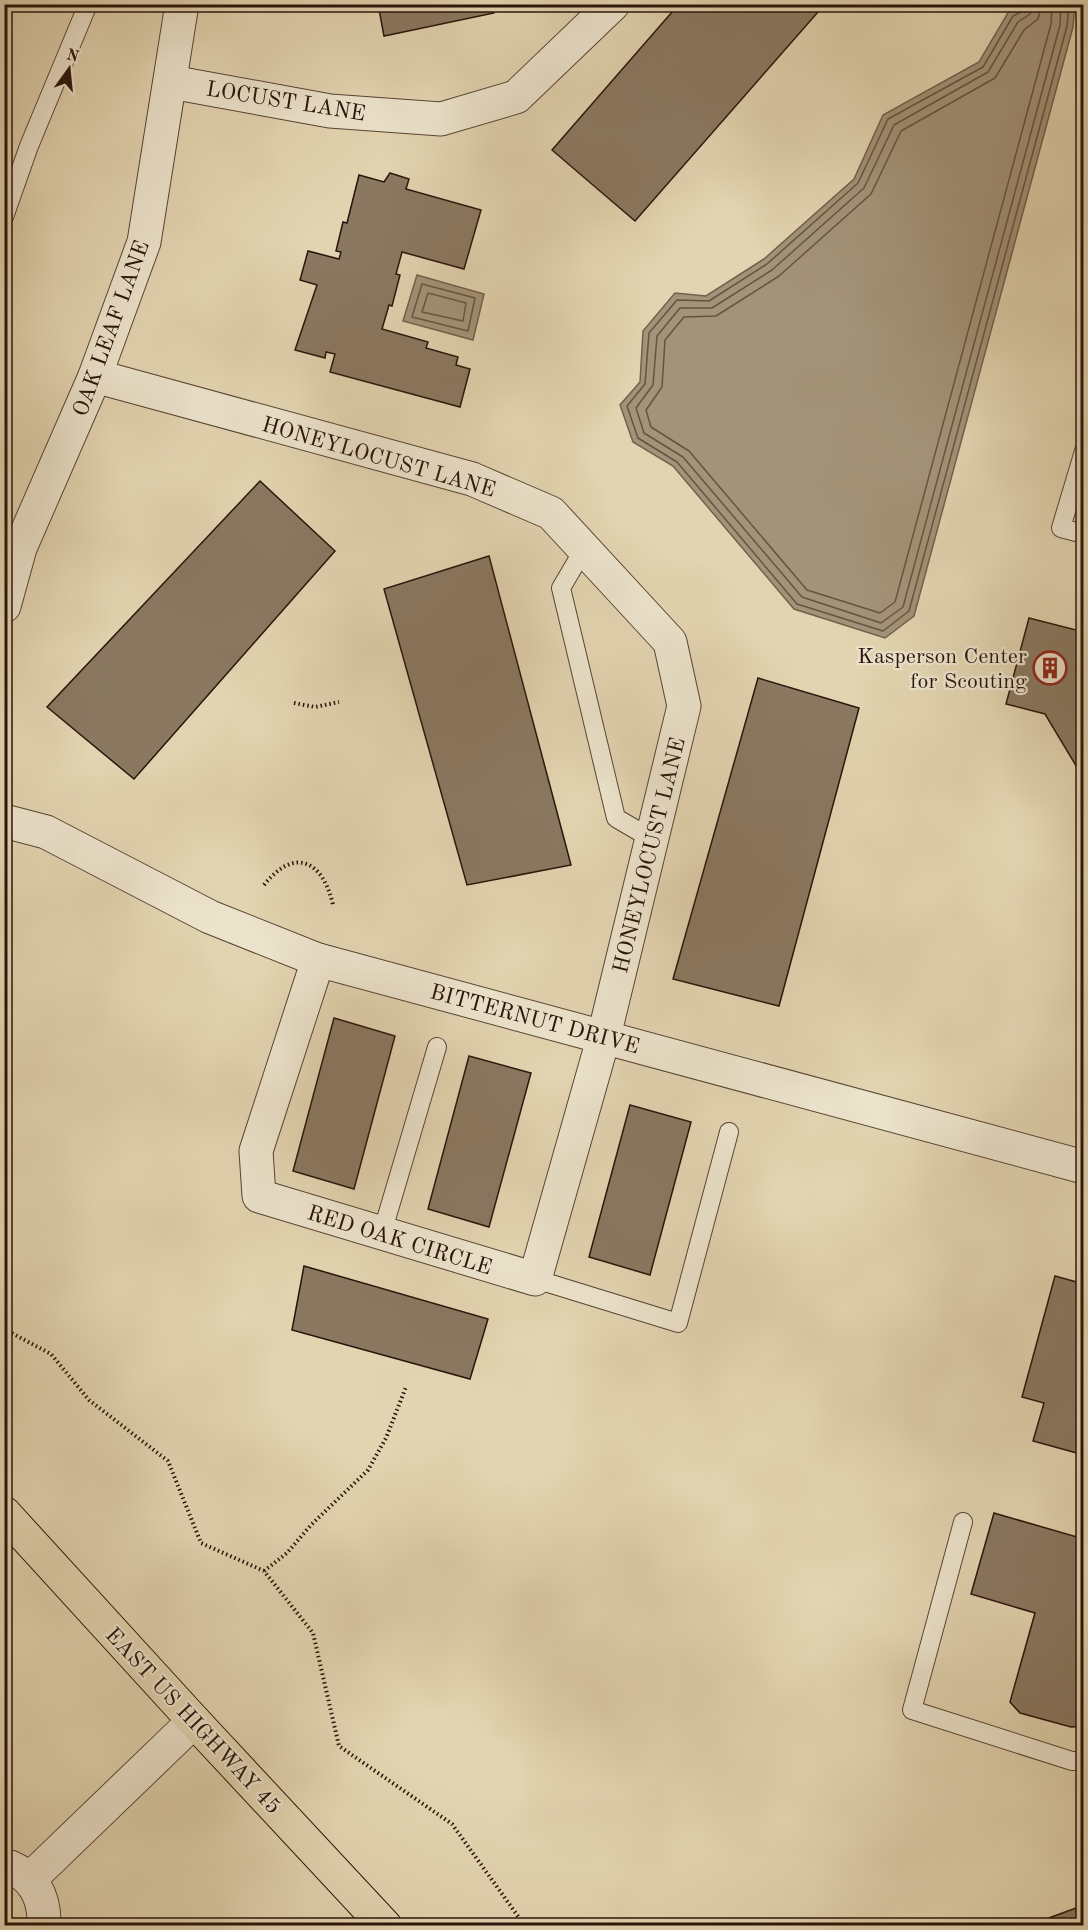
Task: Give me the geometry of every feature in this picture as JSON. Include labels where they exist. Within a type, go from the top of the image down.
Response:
[{"type":"main road","name":"EAST US HIGHWAY 45","points":[[4,1513],[385,1926]]},
{"type":"street","name":"OAK LEAF LANE","points":[[4,606],[20,548],[95,376],[144,242],[182,4]]},
{"type":"street","name":"LOCUST LANE","points":[[171,82],[330,111],[441,119],[516,97],[613,4]]},
{"type":"street","name":"HONEYLOCUST LANE","points":[[95,376],[472,479],[551,513],[670,642],[684,706],[604,1036]]},
{"type":"street","name":"BITTERNUT DRIVE","points":[[4,820],[46,832],[210,917],[318,960],[1083,1167]]},
{"type":"street","name":"RED OAK CIRCLE","points":[[318,960],[256,1151],[260,1196],[535,1279]]},
{"type":"street","points":[[535,1279],[604,1036]]},
{"type":"street","points":[[44,1926],[45,1909],[40,1893],[17,1872],[194,1721]]},
{"type":"lane","points":[[4,217],[10,177],[88,4]]},
{"type":"lane","points":[[1083,451],[1061,528],[1083,534]]},
{"type":"lane","points":[[584,549],[561,588],[616,818],[652,839]]},
{"type":"lane","points":[[382,1233],[436,1047]]},
{"type":"lane","points":[[535,1279],[678,1323],[729,1132]]},
{"type":"lane","points":[[963,1522],[912,1710],[1050,1755],[1083,1761]]},
{"type":"path","points":[[294,703],[315,707],[339,702]]},
{"type":"path","points":[[264,885],[276,869],[295,861],[311,865],[328,883],[333,905]]},
{"type":"path","points":[[4,1329],[51,1354],[89,1400],[168,1461],[201,1543],[264,1571],[313,1633],[339,1746],[452,1824],[525,1926]]},
{"type":"path","points":[[264,1571],[287,1554],[311,1525],[368,1470],[386,1438],[406,1387]]},
{"type":"water","points":[[1026,5],[1075,5],[1073,27],[914,616],[885,638],[794,609],[673,466],[633,442],[620,405],[640,382],[643,331],[675,293],[706,296],[764,259],[854,179],[883,115],[979,62],[1009,11]]},
{"type":"water","points":[[417,275],[484,294],[473,340],[403,321]]},
{"type":"building","points":[[378,4],[493,4],[494,13],[384,36]]},
{"type":"building","points":[[679,4],[825,4],[635,221],[552,150]]},
{"type":"building","points":[[390,173],[409,179],[406,189],[481,210],[464,269],[402,252],[396,274],[400,275],[392,306],[389,305],[382,329],[428,342],[426,348],[458,357],[456,365],[470,369],[460,407],[330,372],[335,354],[326,352],[325,358],[295,350],[317,285],[300,280],[308,251],[339,259],[341,252],[336,251],[343,222],[347,223],[359,175],[384,182]]},
{"type":"building","points":[[260,481],[335,551],[134,779],[47,707]]},
{"type":"building","points":[[489,556],[571,865],[467,885],[384,589]]},
{"type":"building","name":"Kasperson Center for Scouting","points":[[1029,618],[1084,632],[1084,779],[1045,714],[1006,704]]},
{"type":"building","points":[[758,678],[859,708],[779,1006],[673,979]]},
{"type":"building","points":[[334,1018],[395,1036],[354,1189],[293,1171]]},
{"type":"building","points":[[469,1056],[531,1073],[489,1227],[428,1209]]},
{"type":"building","points":[[630,1105],[691,1122],[650,1275],[589,1257]]},
{"type":"building","points":[[304,1266],[488,1319],[470,1379],[292,1330]]},
{"type":"building","points":[[1055,1276],[1084,1284],[1084,1455],[1033,1441],[1044,1403],[1022,1397]]},
{"type":"building","points":[[994,1513],[1084,1539],[1084,1726],[1071,1727],[1020,1713],[1010,1702],[1035,1613],[971,1594]]},
{"type":"building","points":[[1084,1905],[1084,1926],[1027,1926]]},
{"type":"place","name":"Kasperson Center for Scouting","points":[[1050,668]]}]
